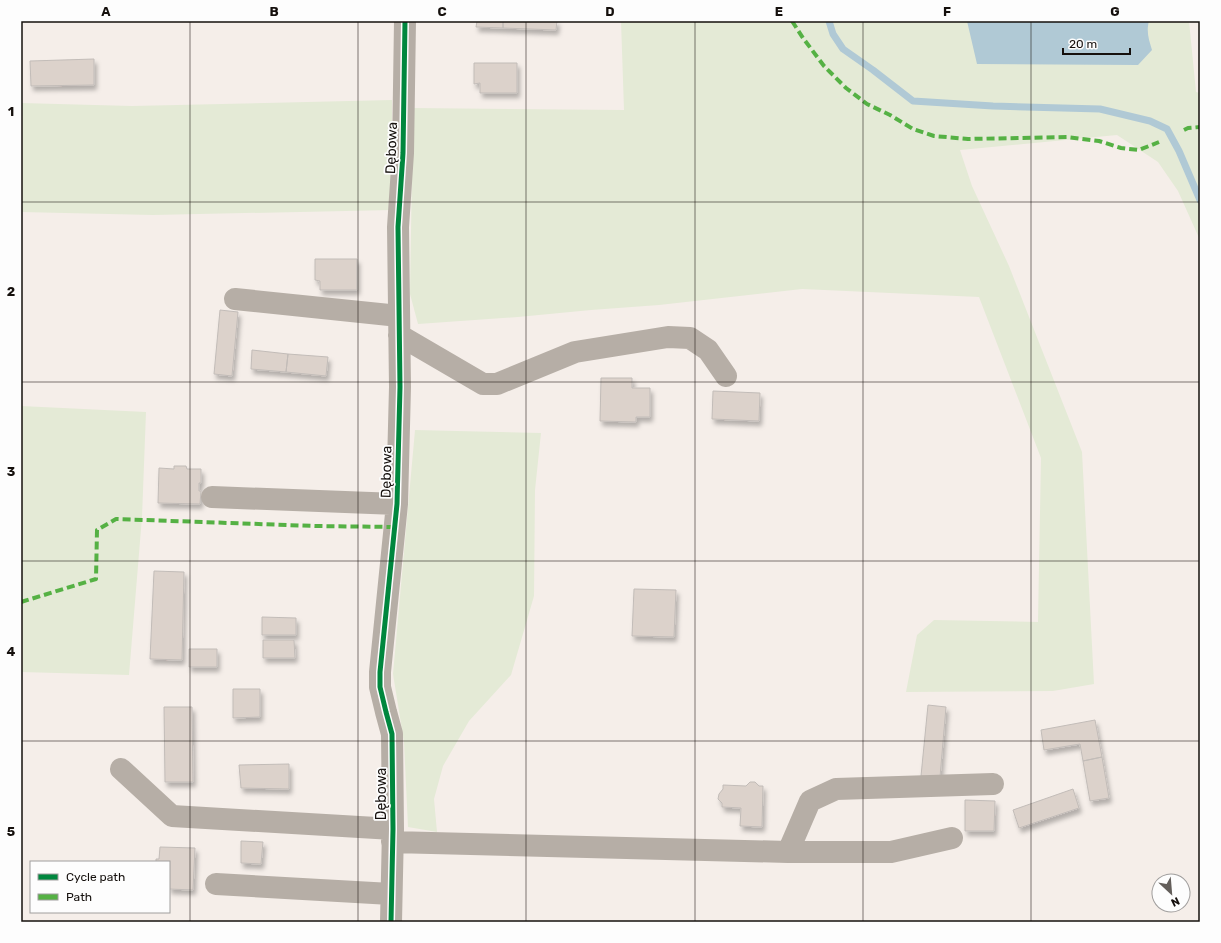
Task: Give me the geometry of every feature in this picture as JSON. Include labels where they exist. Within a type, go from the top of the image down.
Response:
[{"type":"street","name":"Dębowa","points":[[391,922],[392,734],[380,687],[380,672],[397,504],[399,325],[398,227],[403,153],[404,21]]},
{"type":"street","points":[[235,300],[399,325],[483,384],[497,384],[575,352],[668,337],[690,338],[708,350],[726,376]]},
{"type":"street","points":[[212,497],[397,504]]},
{"type":"street","points":[[121,769],[172,816],[392,835],[788,852],[891,852],[952,838]]},
{"type":"street","points":[[788,852],[810,802],[836,789],[993,784]]},
{"type":"street","points":[[216,884],[391,894]]},
{"type":"green space","points":[[621,21],[1189,21],[1196,92],[1200,93],[1200,240],[1178,191],[1158,162],[1117,135],[960,150],[972,186],[1009,266],[1082,452],[1094,684],[1053,691],[906,692],[917,635],[934,620],[1038,622],[1041,458],[979,297],[802,289],[659,305],[418,324],[410,294],[413,108],[624,110]]},
{"type":"green space","points":[[392,100],[392,210],[153,215],[21,212],[21,103],[132,106]]},
{"type":"green space","points":[[21,406],[146,412],[142,517],[129,675],[21,672]]},
{"type":"green space","points":[[415,430],[541,433],[535,490],[534,596],[511,675],[469,721],[443,766],[434,799],[437,832],[408,827],[404,742],[393,674]]},
{"type":"water","points":[[967,21],[1149,21],[1148,32],[1152,50],[1138,65],[977,64]]},
{"type":"building","points":[[477,21],[503,21],[503,28],[476,27]]},
{"type":"building","points":[[503,21],[557,21],[556,30],[503,28]]},
{"type":"building","points":[[94,59],[94,85],[31,86],[30,61]]},
{"type":"building","points":[[474,63],[517,63],[517,93],[480,93],[480,83],[474,84]]},
{"type":"building","points":[[315,259],[357,259],[357,290],[320,290],[320,281],[315,280]]},
{"type":"building","points":[[220,310],[238,312],[232,376],[214,374]]},
{"type":"building","points":[[252,350],[288,354],[286,372],[251,369]]},
{"type":"building","points":[[288,354],[328,357],[326,376],[286,372]]},
{"type":"building","points":[[601,378],[632,378],[632,388],[650,388],[650,417],[636,417],[636,422],[600,421]]},
{"type":"building","points":[[713,391],[760,393],[759,421],[712,419]]},
{"type":"building","points":[[174,466],[186,466],[187,469],[201,469],[201,483],[199,483],[199,491],[201,491],[200,504],[158,503],[159,468],[174,469]]},
{"type":"building","points":[[154,571],[184,572],[182,660],[150,659]]},
{"type":"building","points":[[634,589],[676,590],[674,637],[632,636]]},
{"type":"building","points":[[262,617],[296,618],[296,635],[262,635]]},
{"type":"building","points":[[263,640],[294,640],[295,658],[263,658]]},
{"type":"building","points":[[189,649],[217,649],[217,667],[189,667]]},
{"type":"building","points":[[233,689],[260,689],[260,717],[233,718]]},
{"type":"building","points":[[928,705],[946,707],[940,777],[921,776]]},
{"type":"building","points":[[164,707],[192,707],[193,782],[165,782]]},
{"type":"building","points":[[1095,720],[1102,757],[1083,761],[1080,744],[1044,750],[1041,730]]},
{"type":"building","points":[[1102,757],[1109,798],[1090,801],[1083,761]]},
{"type":"building","points":[[289,764],[289,789],[241,788],[239,765]]},
{"type":"building","points":[[750,782],[755,782],[759,786],[763,786],[762,827],[740,826],[741,808],[722,807],[722,803],[718,799],[719,794],[723,789],[723,785],[746,786]]},
{"type":"building","points":[[1073,789],[1079,808],[1019,828],[1013,810]]},
{"type":"building","points":[[965,800],[995,801],[994,831],[965,831]]},
{"type":"building","points":[[241,841],[263,842],[261,864],[241,863]]},
{"type":"building","points":[[160,847],[195,848],[193,890],[170,889],[170,861],[156,861],[156,859],[159,859]]},
{"type":"waterway","points":[[829,21],[833,34],[843,49],[913,101],[993,106],[1100,109],[1150,121],[1167,129],[1179,151],[1200,200]]},
{"type":"marked path","points":[[792,21],[824,66],[846,88],[867,104],[890,115],[913,129],[934,136],[968,139],[1067,137],[1099,141],[1121,148],[1139,150],[1159,142]]},
{"type":"marked path","points":[[1184,130],[1188,128],[1200,127]]},
{"type":"marked path","points":[[21,602],[96,579],[97,530],[116,519],[315,526],[395,527]]},
{"type":"cycle path","points":[[391,922],[393,829],[392,734],[380,687],[380,672],[397,504],[400,387],[398,227],[403,153],[405,21]]}]
